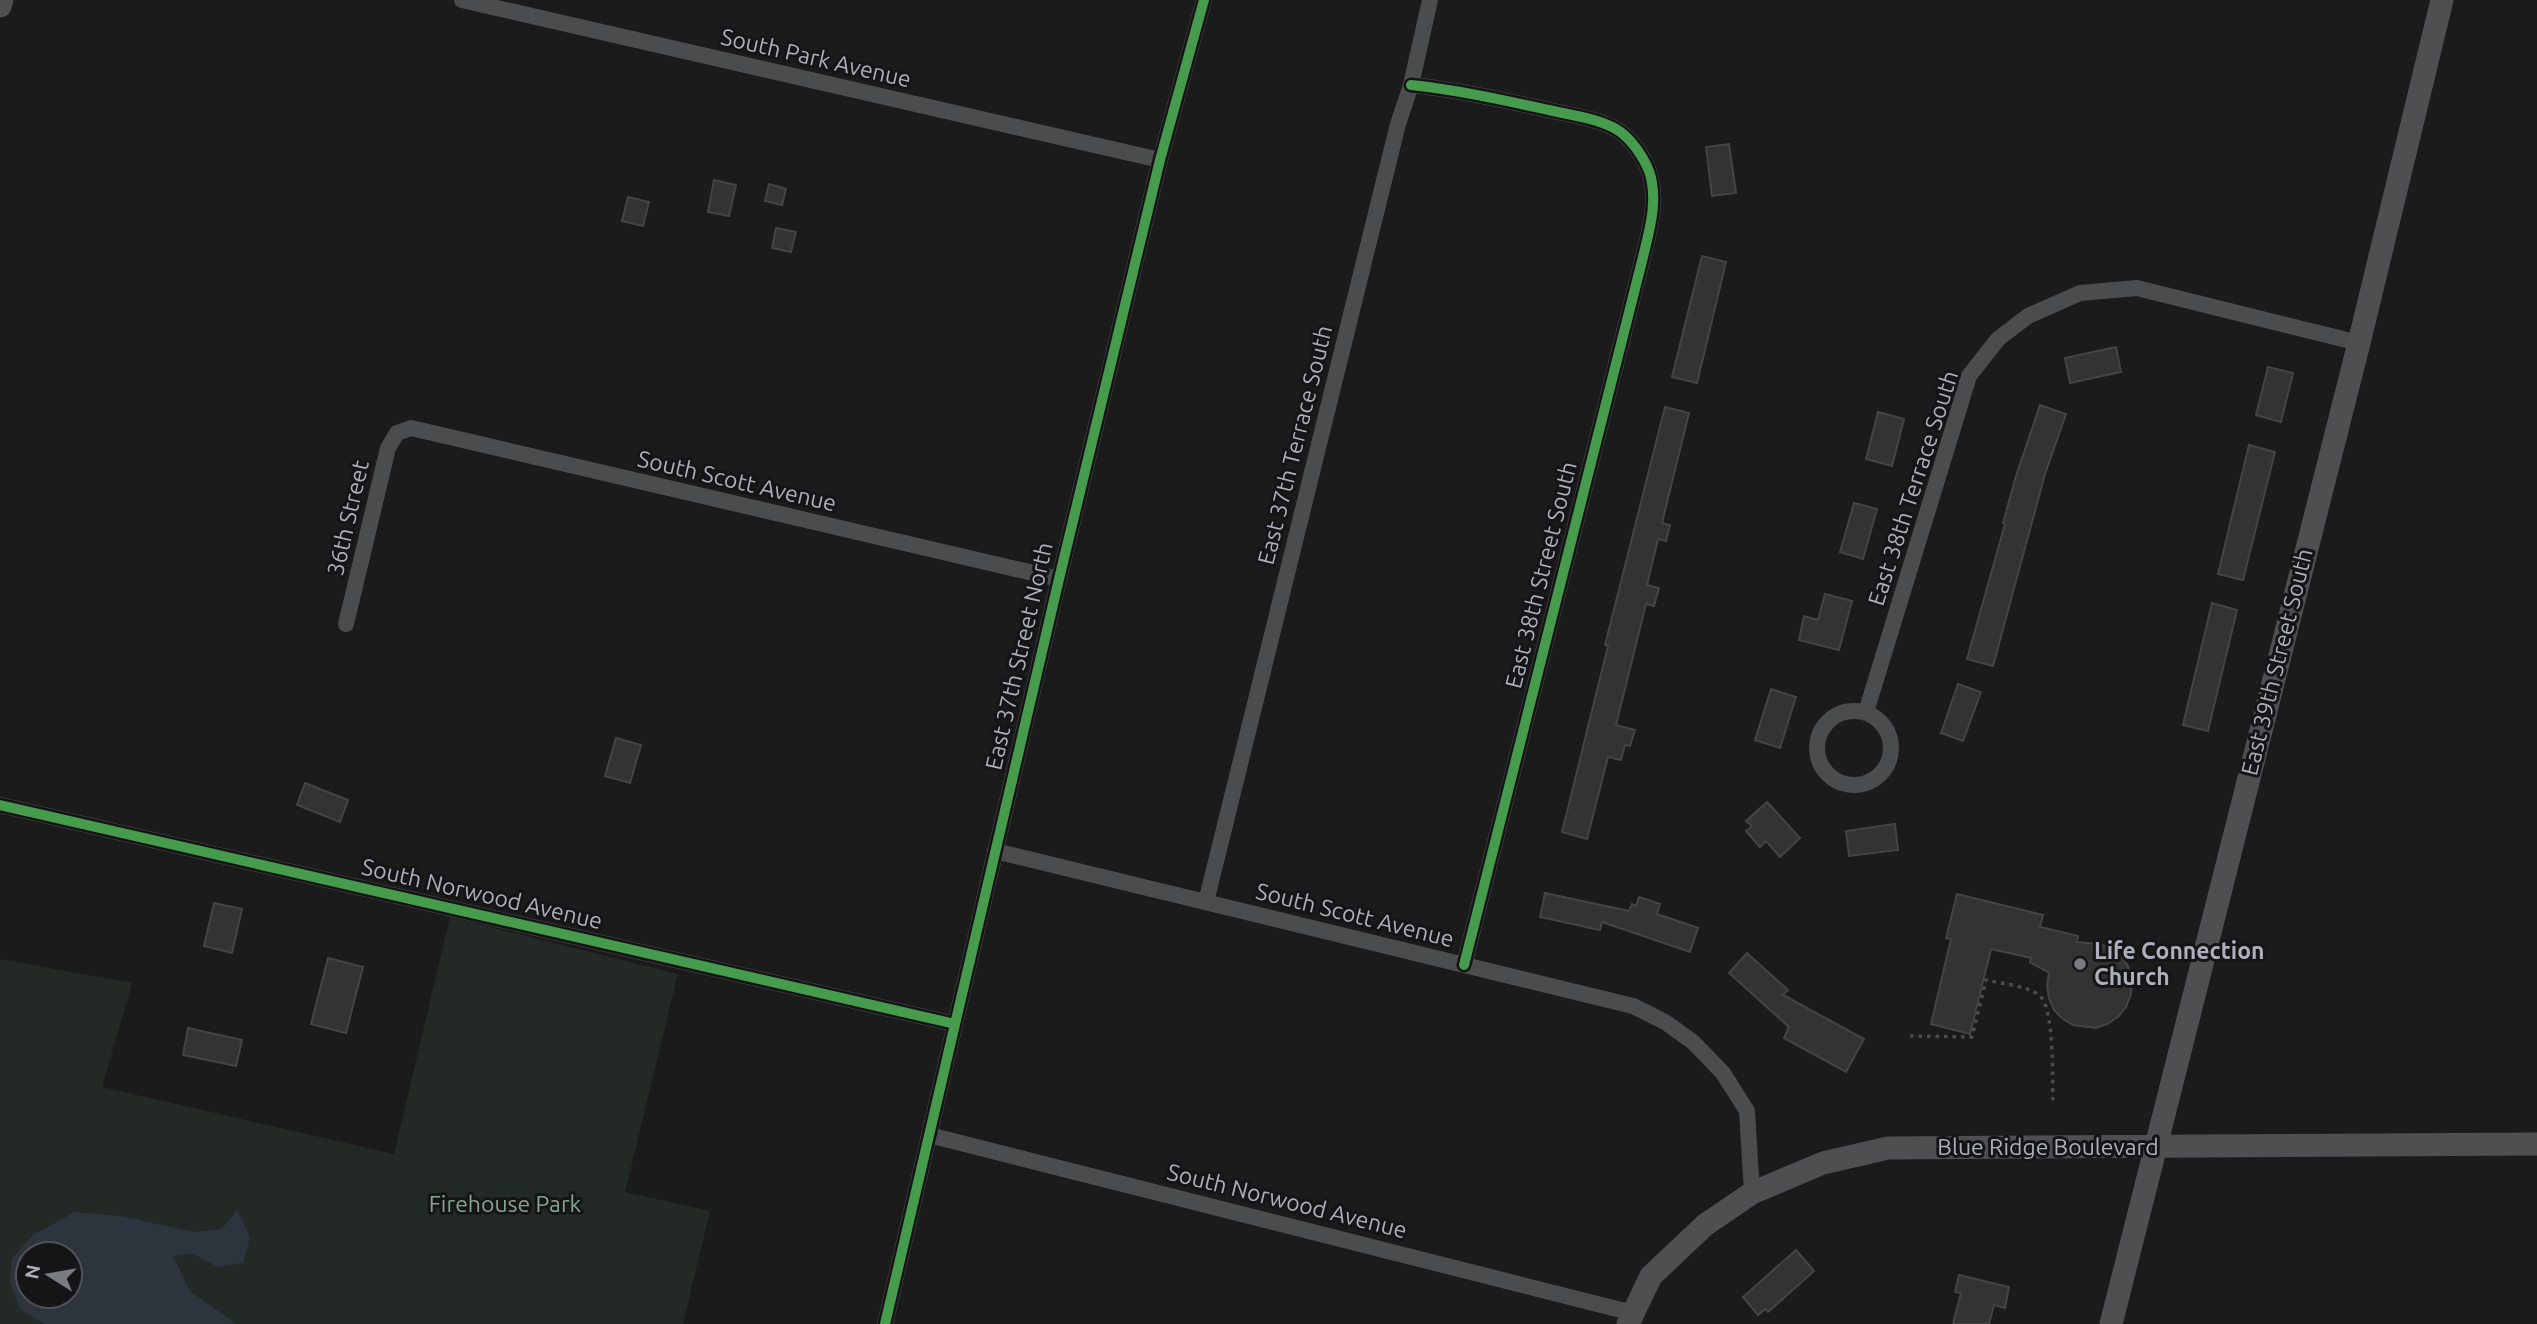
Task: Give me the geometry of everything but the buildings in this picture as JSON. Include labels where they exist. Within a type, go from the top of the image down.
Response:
[{"type":"main road","points":[[0,6],[2,0]]},
{"type":"main road","name":"East 39th Street South","points":[[2111,1324],[2359,343],[2442,0]]},
{"type":"main road","name":"Blue Ridge Boulevard","points":[[1630,1318],[1651,1276],[1665,1260],[1705,1225],[1752,1193],[1823,1163],[1888,1148],[2537,1144]]},
{"type":"street","name":"South Park Avenue","points":[[462,0],[1160,160]]},
{"type":"street","name":"East 37th Street North","points":[[885,1324],[1059,579],[1160,160],[1204,0]]},
{"type":"street","name":"East 37th Terrace South","points":[[1206,902],[1430,0]]},
{"type":"street","name":"East 38th Street South","points":[[1411,85],[1454,89],[1593,120],[1617,130],[1636,148],[1648,170],[1653,195],[1650,228],[1642,261],[1464,965]]},
{"type":"street","name":"East 38th Terrace South","points":[[1866,712],[1969,376],[1998,339],[2028,316],[2080,293],[2137,288],[2359,343]]},
{"type":"street","name":"South Scott Avenue","points":[[405,431],[411,428],[1059,579]]},
{"type":"street","name":"36th Street","points":[[346,624],[388,448],[397,433],[405,431]]},
{"type":"street","points":[[1851,710],[1866,712],[1878,719],[1888,731],[1890,759],[1883,772],[1872,781],[1857,785],[1843,784],[1830,777],[1821,765],[1817,751],[1819,737],[1826,724],[1837,715],[1851,710]]},
{"type":"street","name":"South Norwood Avenue","points":[[0,805],[955,1024]]},
{"type":"street","name":"South Scott Avenue","points":[[995,851],[1633,1006],[1665,1022],[1693,1042],[1723,1073],[1747,1111],[1752,1193]]},
{"type":"street","name":"South Norwood Avenue","points":[[929,1135],[1630,1318]]},
{"type":"path","points":[[1910,1036],[1972,1037],[1986,980],[2034,992],[2042,998],[2048,1012],[2052,1046],[2053,1105]]},
{"type":"green space","name":"Firehouse Park","points":[[450,917],[678,974],[625,1192],[710,1211],[683,1324],[0,1324],[0,959],[132,983],[102,1087],[394,1154]]},
{"type":"shaded area","points":[[237,1210],[250,1237],[243,1263],[218,1267],[193,1254],[173,1256],[190,1291],[236,1324],[45,1324],[22,1310],[84,1310],[84,1240],[29,1240],[75,1212],[119,1216],[195,1232],[222,1229]]},
{"type":"shaded area","points":[[14,1257],[14,1293],[10,1282]]},
{"type":"cycle path","points":[[885,1324],[1059,579],[1160,160],[1204,0]]},
{"type":"cycle path","points":[[1411,85],[1498,99],[1608,125],[1626,137],[1640,153],[1649,171],[1653,193],[1652,216],[1645,250],[1464,965]]},
{"type":"cycle path","points":[[0,805],[955,1024]]},
{"type":"place","name":"Life Connection Church","points":[[2080,964]]}]
